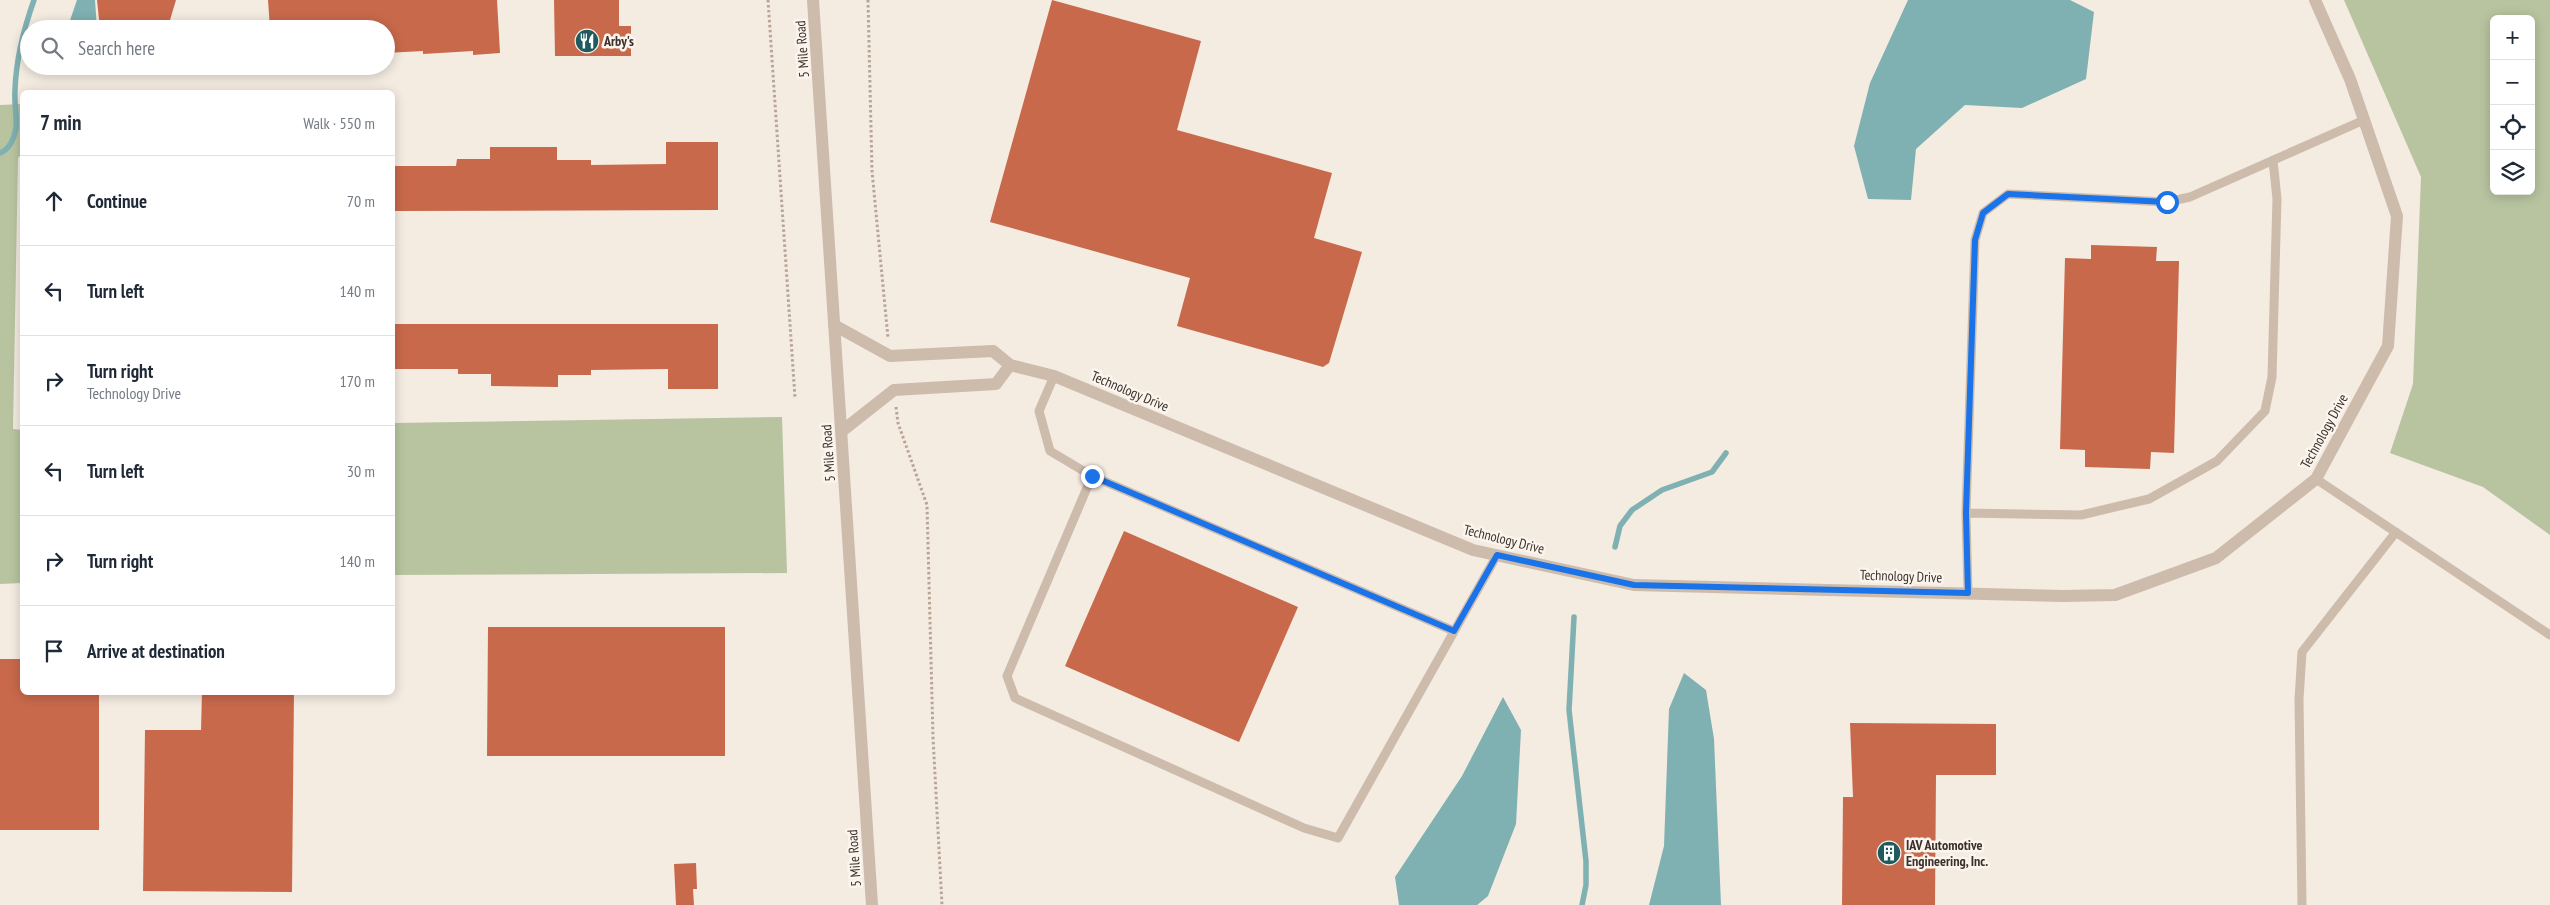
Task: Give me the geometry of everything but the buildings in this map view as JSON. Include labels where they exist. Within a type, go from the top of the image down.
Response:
[{"type":"street","name":"5 Mile Road","points":[[813,0],[872,905]]},
{"type":"street","name":"Technology Drive","points":[[890,356],[992,351],[1010,365],[1054,376],[1473,550],[1634,585],[2115,595],[2216,558],[2316,479],[2388,346],[2397,216],[2350,79],[2316,0]]},
{"type":"street","points":[[834,325],[890,356]]},
{"type":"street","points":[[842,432],[894,390],[996,384],[1010,365]]},
{"type":"lane","points":[[1968,593],[1966,513],[1975,240],[1983,213],[2008,194],[2167,202],[2190,197],[2364,120]]},
{"type":"lane","points":[[1966,513],[2082,515],[2149,499],[2217,461],[2265,411],[2272,377],[2277,199],[2273,160]]},
{"type":"lane","points":[[1054,376],[1039,411],[1050,451],[1092,476],[1454,631]]},
{"type":"lane","points":[[1092,476],[1007,676],[1016,698],[1304,828],[1338,838],[1497,555]]},
{"type":"lane","points":[[2316,479],[2550,635]]},
{"type":"lane","points":[[2302,905],[2299,699],[2302,652],[2396,532]]},
{"type":"path","points":[[768,0],[795,398]]},
{"type":"path","points":[[868,0],[872,171],[890,356]]},
{"type":"path","points":[[894,390],[898,423],[927,505],[933,737],[942,905]]},
{"type":"green space","points":[[2344,0],[2550,0],[2550,535],[2483,487],[2390,453],[2413,384],[2421,177]]},
{"type":"green space","points":[[20,104],[13,429],[20,430],[20,583],[0,584],[0,105]]},
{"type":"green space","points":[[782,417],[787,573],[395,575],[395,423]]},
{"type":"water","points":[[77,0],[95,0],[96,20],[70,20]]},
{"type":"water","points":[[1908,0],[2070,0],[2094,12],[2086,79],[2022,108],[1965,105],[1916,149],[1911,200],[1868,199],[1854,146],[1870,83]]},
{"type":"water","points":[[1684,673],[1706,690],[1714,739],[1721,905],[1649,905],[1664,846],[1669,709]]},
{"type":"water","points":[[1503,697],[1521,730],[1516,824],[1488,896],[1477,905],[1399,905],[1395,877],[1462,776]]},
{"type":"waterway","points":[[28,20],[34,0]]},
{"type":"waterway","points":[[0,153],[9,146],[15,132],[15,95],[20,51]]},
{"type":"waterway","points":[[1615,547],[1620,526],[1632,510],[1662,490],[1712,472],[1726,453]]},
{"type":"waterway","points":[[1574,617],[1569,710],[1586,861],[1586,885],[1582,905]]},
{"type":"place","name":"Arby's","points":[[587,41]]},
{"type":"place","name":"IAV Automotive Engineering, Inc.","points":[[1889,853]]},
{"type":"route","points":[[1092,476],[1454,631],[1497,555],[1634,585],[1968,593],[1966,513],[1975,240],[1983,213],[2008,194],[2167,202]]}]
